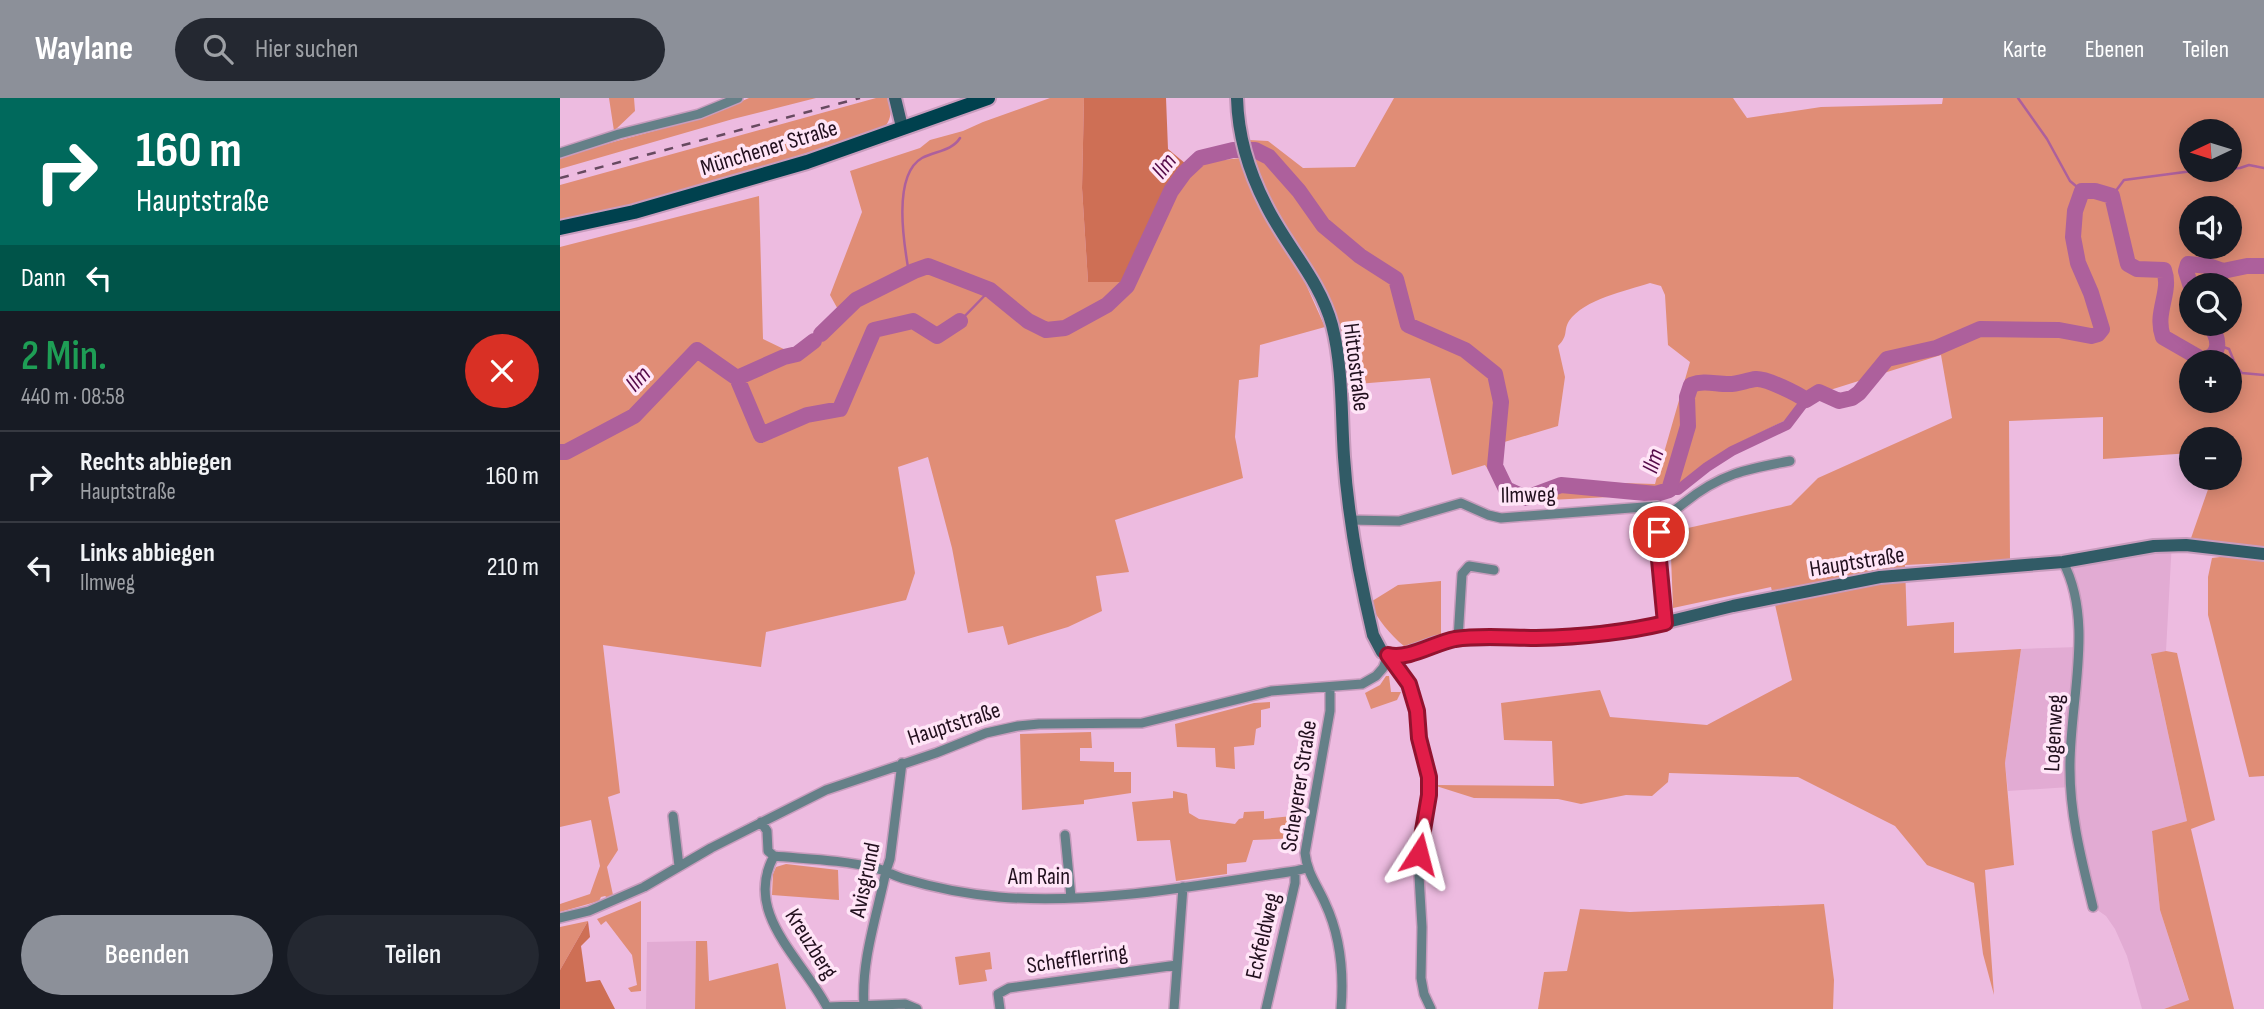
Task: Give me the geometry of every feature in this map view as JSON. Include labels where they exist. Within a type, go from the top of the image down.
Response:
[{"type":"main road","name":"Münchener Straße","points":[[560,228],[634,212],[773,173],[988,98]]},
{"type":"street","points":[[560,153],[619,134],[680,120],[738,98]]},
{"type":"street","points":[[895,98],[902,127]]},
{"type":"street","name":"Hittostraße","points":[[1237,98],[1241,135],[1266,205],[1308,272],[1324,302],[1332,326],[1340,379],[1350,520],[1373,635],[1377,645],[1388,655]]},
{"type":"street","points":[[1665,623],[1658,540],[1667,515],[1709,484],[1729,475],[1790,461]]},
{"type":"street","name":"Ilmweg","points":[[1350,520],[1398,521],[1461,503],[1501,518],[1655,506],[1659,506],[1667,515]]},
{"type":"street","name":"Hauptstraße","points":[[560,918],[581,913],[644,887],[761,822],[827,790],[936,753],[970,738],[1018,726],[1142,723],[1271,691],[1352,686],[1369,681],[1383,668],[1388,655],[1400,656],[1436,643],[1458,639],[1561,637],[1634,630],[1760,600],[1880,577],[2063,562],[2154,546],[2186,545],[2264,554]]},
{"type":"street","name":"Logenweg","points":[[2063,562],[2072,578],[2078,629],[2070,758],[2072,810],[2093,907]]},
{"type":"street","points":[[1458,639],[1462,574],[1469,566],[1494,570]]},
{"type":"street","points":[[1388,655],[1409,684],[1417,711],[1419,738],[1429,777],[1429,795],[1419,854],[1419,876],[1421,978],[1424,994],[1432,1009]]},
{"type":"street","name":"Scheyerer Straße","points":[[1330,687],[1330,711],[1307,840],[1307,868],[1336,930],[1342,956],[1341,1009]]},
{"type":"street","name":"Avisgrund","points":[[864,1005],[867,959],[890,859],[902,763]]},
{"type":"street","points":[[673,817],[679,866]]},
{"type":"street","points":[[761,822],[767,831],[767,849],[774,856]]},
{"type":"street","points":[[1065,835],[1071,897]]},
{"type":"street","name":"Am Rain","points":[[774,856],[864,866],[917,883],[979,894],[1071,897],[1183,887],[1295,872],[1307,868]]},
{"type":"street","name":"Kreuzberg","points":[[774,856],[766,874],[768,914],[776,931],[828,1008]]},
{"type":"street","name":"Eckfeldweg","points":[[1266,1009],[1295,883],[1295,872]]},
{"type":"street","points":[[1174,1009],[1183,887]]},
{"type":"street","name":"Schefflerring","points":[[999,1009],[998,994],[1009,988],[1177,965]]},
{"type":"street","points":[[828,1008],[905,1004],[917,1009]]},
{"type":"shaded area","points":[[609,98],[634,98],[635,111],[614,131]]},
{"type":"shaded area","points":[[749,98],[816,98],[560,169],[560,157],[679,124]]},
{"type":"shaded area","points":[[876,98],[891,98],[890,118],[884,128],[680,194],[560,223],[560,185]]},
{"type":"shaded area","points":[[1050,98],[1084,98],[1082,188],[1088,282],[1122,282],[1186,164],[1241,158],[1271,228],[1304,280],[1325,327],[1260,345],[1258,377],[1239,380],[1235,437],[1243,478],[1115,520],[1129,572],[1096,576],[1102,611],[1068,627],[1008,645],[1003,626],[968,633],[952,548],[928,457],[898,467],[915,573],[906,600],[766,632],[761,667],[603,645],[620,793],[608,797],[618,850],[607,867],[613,895],[560,912],[560,904],[590,894],[600,866],[591,820],[560,827],[560,247],[759,196],[763,339],[794,354],[840,313],[830,295],[862,212],[850,171],[920,148],[930,140],[963,131]]},
{"type":"shaded area","points":[[1084,98],[1166,98],[1168,149],[1186,164],[1123,282],[1088,282],[1082,188]]},
{"type":"shaded area","points":[[1394,98],[1733,98],[1747,118],[1821,107],[1942,104],[1943,98],[2264,98],[2264,548],[2190,541],[2208,490],[2242,490],[2242,427],[2179,427],[2179,454],[2103,459],[2103,417],[2009,421],[2010,560],[1905,565],[1907,626],[1954,622],[1954,653],[2021,649],[2005,763],[2014,865],[1985,870],[1994,995],[1983,954],[1974,883],[1927,865],[1895,826],[1798,777],[1669,773],[1668,782],[1652,796],[1626,795],[1581,804],[1558,799],[1474,798],[1433,785],[1554,786],[1552,741],[1504,740],[1501,703],[1600,690],[1610,717],[1707,725],[1792,680],[1771,587],[1673,608],[1670,532],[1791,505],[1818,478],[1952,418],[1941,355],[1811,396],[1792,417],[1735,445],[1670,494],[1510,502],[1485,465],[1452,475],[1430,378],[1345,385],[1330,306],[1269,195],[1249,140],[1268,141],[1303,168],[1355,167]],"holes":[[[1650,283],[1661,286],[1665,295],[1668,345],[1690,362],[1655,484],[1557,481],[1526,493],[1513,488],[1498,460],[1501,443],[1558,426],[1565,377],[1558,346],[1564,339],[1569,321],[1595,301]]]},
{"type":"shaded area","points":[[2172,541],[2166,651],[2151,655],[2187,821],[2152,831],[2160,910],[2189,1001],[2164,1009],[2142,1009],[2127,956],[2115,929],[2106,916],[2093,907],[2070,787],[2008,791],[2005,763],[2021,649],[2078,647],[2079,629],[2063,562]]},
{"type":"shaded area","points":[[2228,556],[2264,560],[2264,776],[2249,777],[2208,615],[2208,577],[2212,558]]},
{"type":"shaded area","points":[[1441,581],[1441,636],[1404,646],[1385,626],[1369,603],[1398,585]]},
{"type":"shaded area","points":[[2166,651],[2177,653],[2215,820],[2191,829],[2234,1009],[2164,1009],[2189,1000],[2160,910],[2152,831],[2187,821],[2151,654]]},
{"type":"shaded area","points":[[1386,676],[1389,676],[1391,692],[1401,692],[1397,700],[1371,709],[1365,693],[1380,685]]},
{"type":"shaded area","points":[[1270,702],[1270,708],[1261,710],[1261,727],[1256,729],[1254,745],[1234,747],[1235,769],[1216,767],[1215,748],[1177,747],[1175,724],[1254,703]]},
{"type":"shaded area","points":[[1091,732],[1092,748],[1080,748],[1080,761],[1114,762],[1114,772],[1131,772],[1131,793],[1084,800],[1084,804],[1022,810],[1020,734]]},
{"type":"shaded area","points":[[1173,791],[1187,794],[1189,813],[1199,819],[1235,824],[1243,818],[1244,812],[1264,811],[1264,819],[1302,815],[1299,838],[1253,840],[1246,862],[1227,864],[1227,874],[1176,881],[1170,840],[1137,841],[1132,802],[1173,798]]},
{"type":"shaded area","points":[[786,864],[838,870],[839,900],[772,895],[776,867]]},
{"type":"shaded area","points":[[641,901],[641,991],[631,992],[628,988],[637,985],[632,955],[606,921],[601,925],[597,919]]},
{"type":"shaded area","points":[[1824,904],[1834,980],[1833,1009],[1538,1009],[1544,972],[1567,971],[1580,909],[1630,912]]},
{"type":"shaded area","points":[[588,921],[560,970],[560,927]]},
{"type":"shaded area","points":[[588,921],[590,937],[581,946],[586,982],[600,980],[615,1009],[560,1009],[560,970]]},
{"type":"shaded area","points":[[696,941],[695,1009],[646,1009],[647,942]]},
{"type":"shaded area","points":[[696,941],[707,941],[709,981],[778,963],[786,1009],[695,1009]]},
{"type":"shaded area","points":[[990,952],[992,969],[985,970],[987,981],[959,985],[955,957]]},
{"type":"waterway","points":[[2018,98],[2047,139],[2070,181],[2082,191]]},
{"type":"waterway","points":[[909,273],[902,211],[907,179],[922,158],[948,148],[960,138]]},
{"type":"waterway","name":"Ilm","points":[[821,334],[856,300],[928,266],[990,290],[1028,321],[1046,330],[1065,328],[1107,305],[1127,286],[1171,191],[1184,173],[1200,158],[1233,150],[1255,150],[1269,157],[1299,191],[1323,225],[1360,256],[1396,279],[1408,325],[1465,350],[1495,374],[1501,402],[1495,466],[1506,489],[1526,498],[1561,485],[1656,494],[1669,490],[1688,426],[1687,397],[1691,385],[1705,382],[1732,384],[1761,379],[1806,400],[1819,392],[1839,401],[1859,393],[1887,359],[1936,348],[1980,329],[2059,330],[2091,336],[2098,334],[2102,329],[2078,263],[2073,237],[2075,211],[2082,191],[2095,191],[2112,196],[2128,264],[2137,269],[2164,270],[2166,286],[2160,319],[2163,337],[2203,360],[2214,354],[2217,345],[2216,336]]},
{"type":"waterway","points":[[2242,167],[2249,165],[2264,168]]},
{"type":"waterway","points":[[2112,196],[2124,180],[2179,173]]},
{"type":"waterway","name":"Ilm","points":[[2187,273],[2188,264],[2209,266],[2223,271],[2264,266]]},
{"type":"waterway","name":"Ilm","points":[[960,321],[990,290]]},
{"type":"waterway","name":"Ilm","points":[[560,452],[566,452],[634,416],[697,350],[737,378],[761,435],[807,415],[840,409],[874,330],[913,321],[937,336],[960,321]]},
{"type":"waterway","name":"Ilm","points":[[737,378],[797,354],[814,341]]},
{"type":"waterway","points":[[2218,345],[2229,349],[2242,373],[2264,375]]},
{"type":"waterway","points":[[1669,490],[1678,490],[1732,451],[1787,425],[1806,400]]},
{"type":"railway","points":[[560,178],[860,98]]},
{"type":"route","points":[[1419,854],[1429,795],[1429,777],[1419,738],[1417,711],[1409,684],[1388,655],[1400,656],[1436,643],[1458,639],[1561,637],[1634,630],[1665,623],[1658,549],[1659,532]]}]
